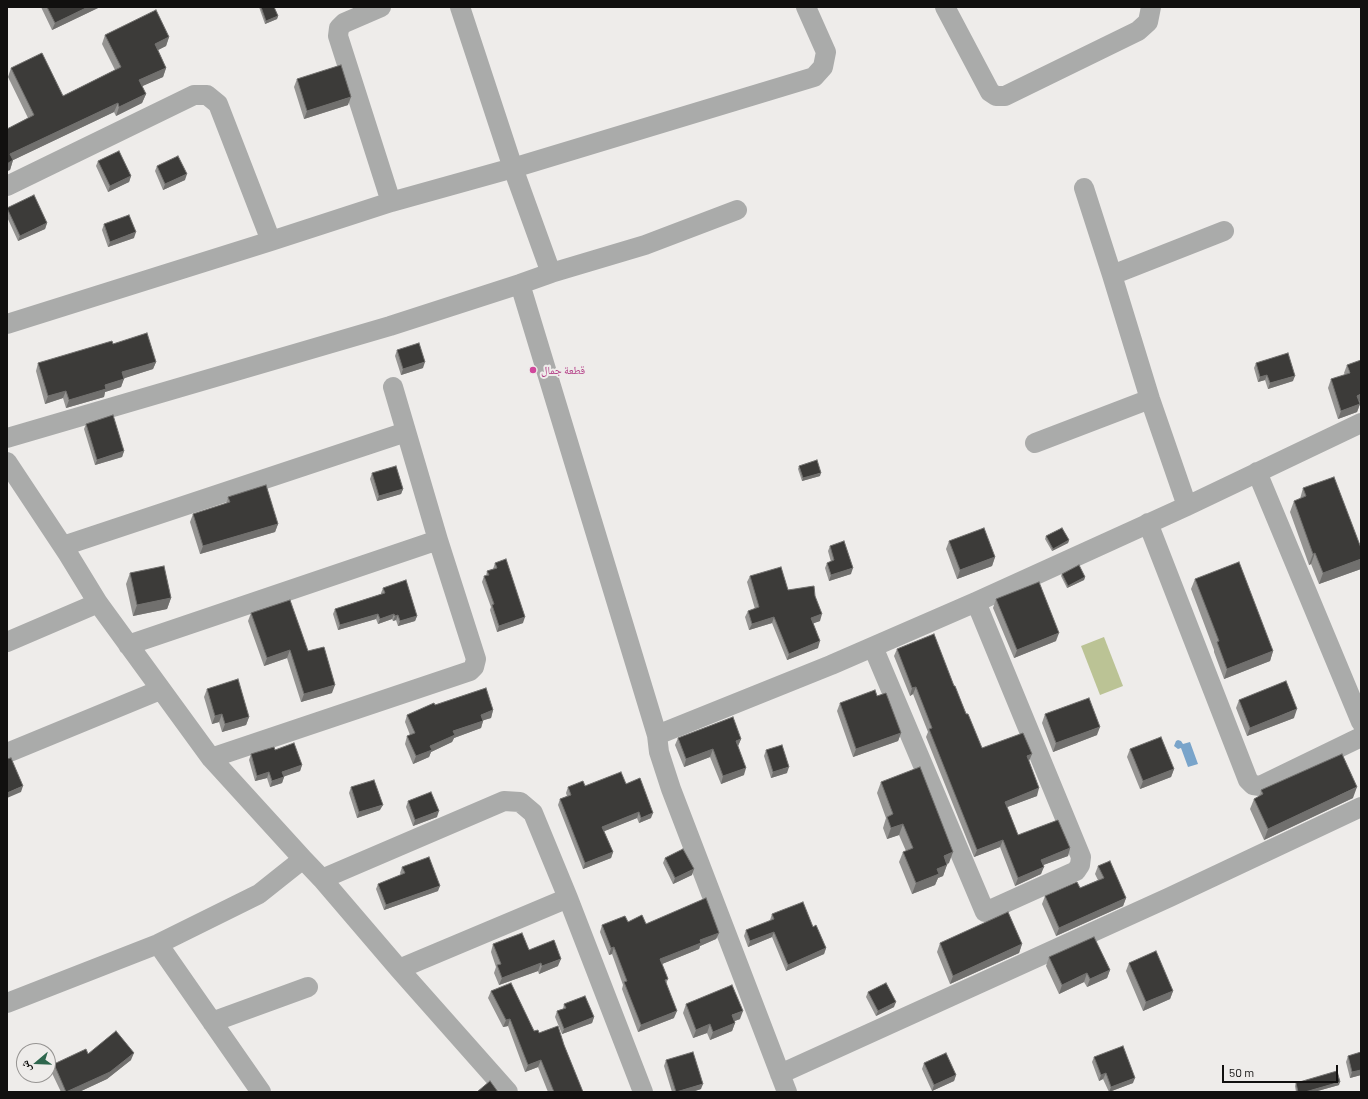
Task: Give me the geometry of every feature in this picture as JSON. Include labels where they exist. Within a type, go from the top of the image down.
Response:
[{"type":"street","points":[[381,7],[344,23],[339,28],[338,36],[391,202]]},
{"type":"street","points":[[460,7],[513,168],[551,273]]},
{"type":"street","points":[[7,324],[391,202],[513,168],[814,77],[824,67],[826,52],[806,7]]},
{"type":"street","points":[[945,7],[990,92],[996,96],[1005,96],[1138,31],[1148,22],[1151,7]]},
{"type":"street","points":[[7,186],[194,95],[207,95],[218,104],[271,241]]},
{"type":"street","points":[[1084,188],[1150,399],[1187,506]]},
{"type":"street","points":[[7,438],[382,329],[551,273],[645,245],[737,210]]},
{"type":"street","points":[[1112,275],[1224,231]]},
{"type":"street","points":[[520,284],[658,735],[659,752],[671,789],[784,1083],[1170,897],[1361,807]]},
{"type":"street","points":[[211,758],[470,671],[474,667],[476,659],[438,540],[393,387]]},
{"type":"street","points":[[1035,443],[1150,399]]},
{"type":"street","points":[[658,735],[873,647],[976,602],[1187,506],[1361,423]]},
{"type":"street","points":[[63,546],[406,432]]},
{"type":"street","points":[[7,462],[63,546],[98,603],[211,758],[322,879],[508,1092]]},
{"type":"street","points":[[1258,472],[1361,722]]},
{"type":"street","points":[[1148,523],[1248,780],[1253,785],[1260,786],[1361,737]]},
{"type":"street","points":[[128,645],[438,540]]},
{"type":"street","points":[[873,647],[985,912],[1076,871],[1080,865],[1081,857],[976,602]]},
{"type":"street","points":[[7,642],[98,603]]},
{"type":"street","points":[[9,746],[160,690]]},
{"type":"street","points":[[322,879],[504,801],[520,802],[533,813],[568,898],[643,1092]]},
{"type":"street","points":[[7,1003],[158,944],[259,894],[303,859]]},
{"type":"street","points":[[399,969],[568,898]]},
{"type":"street","points":[[158,944],[261,1092]]},
{"type":"street","points":[[212,1022],[308,987]]},
{"type":"green space","points":[[1104,637],[1123,686],[1100,695],[1081,646]]},
{"type":"water","points":[[1178,740],[1183,744],[1190,742],[1198,764],[1188,767],[1181,748],[1178,749],[1174,746]]},
{"type":"building","points":[[47,7],[88,7],[55,23]]},
{"type":"building","points":[[261,7],[274,7],[278,16],[266,21]]},
{"type":"building","points":[[156,10],[169,37],[155,44],[166,68],[139,80],[146,94],[119,107],[118,103],[10,154],[13,160],[7,164],[7,129],[34,115],[11,68],[42,53],[63,96],[121,67],[105,35]]},
{"type":"building","points":[[341,65],[351,97],[307,111],[297,79]]},
{"type":"building","points":[[119,151],[131,176],[110,186],[98,161]]},
{"type":"building","points":[[178,156],[187,174],[165,184],[157,166]]},
{"type":"building","points":[[34,195],[47,223],[20,236],[7,208]]},
{"type":"building","points":[[129,215],[136,232],[110,242],[104,224]]},
{"type":"building","points":[[147,333],[156,362],[122,372],[124,379],[105,385],[106,389],[69,400],[66,391],[48,396],[38,363],[112,341],[113,344]]},
{"type":"building","points":[[419,343],[425,362],[403,369],[397,350]]},
{"type":"building","points":[[1288,353],[1295,376],[1270,383],[1267,375],[1260,377],[1256,363]]},
{"type":"building","points":[[1361,360],[1361,394],[1357,396],[1360,404],[1341,411],[1331,379],[1350,373],[1347,365]]},
{"type":"building","points":[[113,415],[124,451],[97,460],[86,424]]},
{"type":"building","points":[[817,460],[821,473],[803,478],[799,466]]},
{"type":"building","points":[[396,466],[403,489],[379,496],[372,473]]},
{"type":"building","points":[[1334,477],[1361,548],[1361,559],[1323,573],[1315,553],[1313,554],[1294,501],[1306,496],[1303,488]]},
{"type":"building","points":[[266,485],[278,524],[203,546],[193,514],[230,502],[228,497]]},
{"type":"building","points":[[984,528],[995,557],[960,570],[949,541]]},
{"type":"building","points":[[1062,528],[1069,540],[1053,549],[1046,536]]},
{"type":"building","points":[[844,541],[853,568],[831,575],[827,563],[834,560],[830,546]]},
{"type":"building","points":[[506,559],[525,617],[499,626],[492,605],[494,604],[484,576],[489,575],[487,571],[497,568],[495,563]]},
{"type":"building","points":[[1239,562],[1273,651],[1227,669],[1217,642],[1219,641],[1195,579]]},
{"type":"building","points":[[1079,565],[1085,577],[1068,586],[1062,574]]},
{"type":"building","points":[[164,566],[171,598],[137,605],[130,573]]},
{"type":"building","points":[[781,567],[788,590],[814,586],[815,596],[822,614],[811,618],[820,641],[789,654],[774,617],[752,624],[748,611],[759,607],[750,576]]},
{"type":"building","points":[[406,580],[417,616],[400,621],[398,615],[395,616],[394,614],[380,619],[378,614],[340,625],[335,609],[385,593],[383,588]]},
{"type":"building","points":[[1039,582],[1059,633],[1017,650],[996,599]]},
{"type":"building","points":[[290,600],[308,651],[324,647],[335,685],[304,694],[290,650],[267,658],[251,613]]},
{"type":"building","points":[[934,634],[954,686],[966,714],[968,714],[982,748],[1023,733],[1032,754],[1027,756],[1039,788],[1005,802],[1018,835],[1058,820],[1070,848],[1041,860],[1044,867],[1018,878],[1003,840],[977,850],[929,729],[932,728],[916,687],[912,688],[897,649]]},
{"type":"building","points":[[238,679],[249,717],[225,724],[222,714],[215,716],[207,689]]},
{"type":"building","points":[[1286,681],[1297,709],[1250,728],[1239,700]]},
{"type":"building","points":[[486,688],[493,710],[481,715],[483,721],[453,731],[455,735],[430,746],[432,750],[416,756],[407,736],[415,733],[407,715],[434,703],[435,705]]},
{"type":"building","points":[[875,690],[877,696],[886,693],[901,733],[856,749],[840,703]]},
{"type":"building","points":[[1089,698],[1100,727],[1056,743],[1045,714]]},
{"type":"building","points":[[733,717],[741,739],[736,741],[746,768],[723,776],[713,749],[686,759],[678,738]]},
{"type":"building","points":[[1161,737],[1174,769],[1143,781],[1130,749]]},
{"type":"building","points":[[294,743],[302,765],[282,772],[284,777],[272,781],[269,772],[257,776],[251,754],[274,747],[275,750]]},
{"type":"building","points":[[782,745],[789,767],[773,772],[766,750]]},
{"type":"building","points":[[1342,754],[1357,787],[1268,829],[1254,799],[1263,794],[1261,790]]},
{"type":"building","points":[[11,758],[23,786],[7,793],[7,759]]},
{"type":"building","points":[[920,767],[953,852],[944,856],[947,865],[937,869],[939,874],[916,883],[903,852],[913,848],[903,824],[891,828],[887,817],[893,814],[881,782]]},
{"type":"building","points":[[621,772],[626,784],[640,778],[653,813],[641,818],[639,812],[602,827],[613,852],[585,863],[560,799],[571,795],[568,787],[583,781],[585,786]]},
{"type":"building","points":[[374,780],[383,805],[359,812],[351,787]]},
{"type":"building","points":[[431,792],[439,811],[415,820],[408,801]]},
{"type":"building","points":[[683,849],[694,869],[675,878],[665,858]]},
{"type":"building","points":[[429,857],[440,886],[386,905],[378,884],[405,873],[402,867]]},
{"type":"building","points":[[1110,861],[1126,898],[1059,928],[1045,896],[1077,882],[1080,888],[1104,878],[1098,866]]},
{"type":"building","points":[[706,898],[719,933],[700,940],[701,943],[660,959],[668,979],[665,980],[677,1011],[641,1025],[624,982],[627,981],[614,947],[611,948],[602,925],[625,916],[628,922],[642,915],[646,924]]},
{"type":"building","points":[[803,902],[813,927],[816,925],[826,948],[788,965],[774,932],[750,941],[746,930],[774,919],[772,914]]},
{"type":"building","points":[[1008,912],[1022,944],[953,976],[940,943]]},
{"type":"building","points":[[522,933],[529,950],[554,940],[561,959],[542,966],[541,963],[502,978],[497,965],[501,964],[493,944]]},
{"type":"building","points":[[1094,937],[1110,970],[1090,979],[1087,973],[1062,985],[1049,957]]},
{"type":"building","points":[[1156,951],[1173,991],[1146,1002],[1129,963]]},
{"type":"building","points":[[511,983],[534,1031],[538,1030],[539,1033],[558,1026],[583,1092],[554,1092],[541,1060],[528,1065],[510,1019],[506,1020],[491,991]]},
{"type":"building","points":[[886,983],[896,1002],[878,1011],[868,992]]},
{"type":"building","points":[[732,985],[743,1011],[732,1015],[735,1023],[713,1032],[710,1024],[696,1030],[686,1004]]},
{"type":"building","points":[[585,996],[594,1017],[564,1029],[557,1011],[566,1008],[564,1004]]},
{"type":"building","points":[[116,1031],[134,1053],[110,1072],[66,1092],[56,1069],[56,1063],[86,1049],[88,1054]]},
{"type":"building","points":[[1123,1046],[1135,1078],[1111,1087],[1106,1073],[1101,1075],[1094,1057]]},
{"type":"building","points":[[693,1052],[703,1084],[676,1092],[666,1060]]},
{"type":"building","points":[[1361,1052],[1361,1070],[1352,1072],[1348,1056]]},
{"type":"building","points":[[946,1053],[956,1075],[934,1085],[924,1063]]},
{"type":"building","points":[[1337,1071],[1340,1082],[1305,1092],[1298,1092],[1296,1083]]},
{"type":"building","points":[[490,1081],[498,1092],[477,1092]]},
{"type":"place","name":"قطعة جمال","points":[[533,370]]}]
